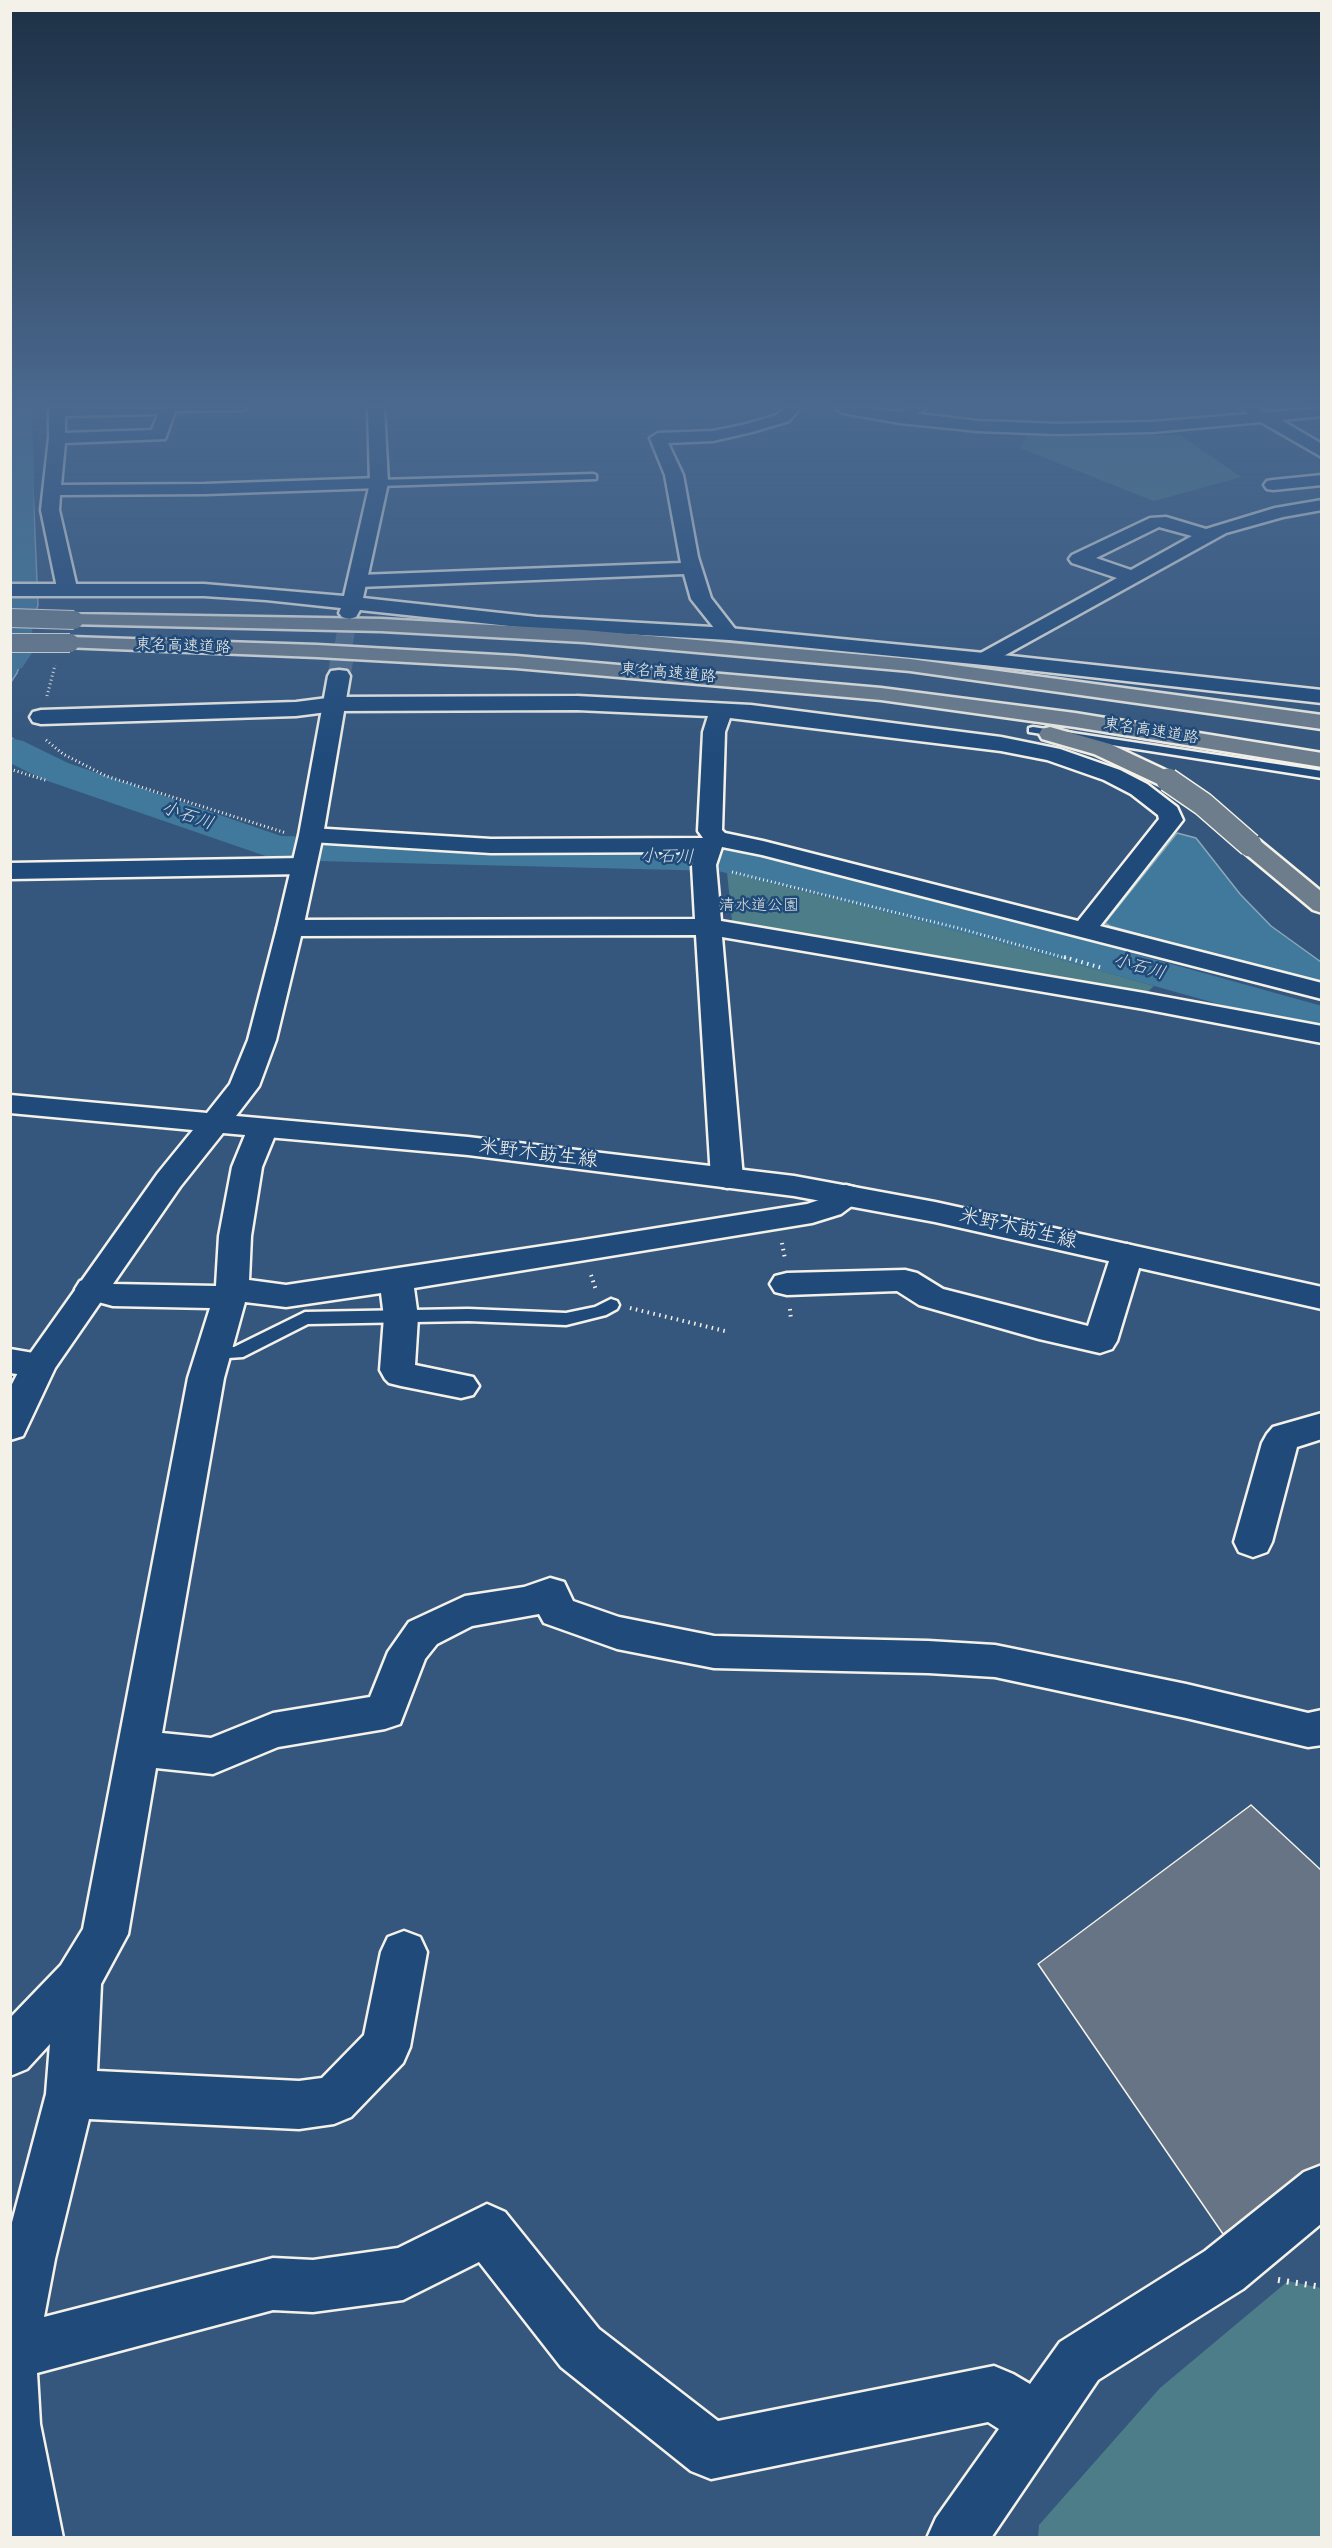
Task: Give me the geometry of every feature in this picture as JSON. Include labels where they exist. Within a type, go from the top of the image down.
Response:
[{"type":"highway","points":[[10,618],[72,629],[361,624],[596,637],[910,665],[1318,722]]},
{"type":"highway","name":"東名高速道路","points":[[10,624],[72,629],[545,647],[725,660],[1066,701],[1322,740]]},
{"type":"highway","name":"東名高速道路","points":[[10,643],[72,629],[178,646],[516,662],[869,693],[1075,720],[1322,760]]},
{"type":"highway","points":[[178,646],[318,662],[628,684],[841,705],[1033,730],[1102,749],[1168,780],[1203,804],[1322,905]]},
{"type":"street","points":[[53,527],[63,590]]},
{"type":"street","points":[[350,608],[360,581],[370,527]]},
{"type":"street","points":[[684,527],[701,599],[729,634]]},
{"type":"street","points":[[1131,576],[1079,559],[1146,527]]},
{"type":"street","points":[[1181,527],[1206,535]]},
{"type":"street","points":[[984,659],[1206,535],[1232,527]]},
{"type":"street","points":[[360,581],[692,568]]},
{"type":"street","points":[[10,590],[204,590],[350,608],[537,623],[729,634],[984,659],[1322,697]]},
{"type":"street","points":[[10,1426],[25,1363],[92,1289],[169,1180],[244,1086],[262,1040],[291,928],[339,676]]},
{"type":"street","points":[[41,717],[296,709],[335,704],[577,703],[751,712],[1001,744],[1052,754],[1083,764],[1139,789],[1169,812],[1172,820],[1084,930]]},
{"type":"street","points":[[721,711],[714,732],[709,854],[710,927],[727,1178]]},
{"type":"street","points":[[10,871],[307,849],[491,846],[709,854],[763,848],[1322,991]]},
{"type":"street","points":[[291,928],[710,927],[1144,1001],[1322,1035]]},
{"type":"street","name":"米野木莇生線","points":[[10,1104],[468,1146],[846,1195],[935,1212],[1322,1298]]},
{"type":"street","points":[[10,2053],[78,1980],[105,1934],[206,1378],[231,1293],[235,1236],[247,1167],[263,1128]]},
{"type":"street","points":[[92,1289],[113,1295],[231,1293],[286,1296],[583,1251],[812,1213],[830,1207],[846,1195]]},
{"type":"street","points":[[787,1284],[905,1281],[931,1297],[1039,1328],[1101,1341],[1127,1255]]},
{"type":"street","points":[[396,1279],[401,1317],[397,1370],[400,1374],[461,1386]]},
{"type":"street","points":[[1253,1542],[1280,1443],[1286,1436],[1322,1426]]},
{"type":"street","points":[[139,1749],[213,1756],[273,1730],[385,1712],[408,1652],[423,1633],[465,1612],[528,1602],[550,1593],[558,1612],[607,1629],[714,1652],[928,1656],[995,1661],[1186,1701],[1308,1730],[1322,1726]]},
{"type":"street","points":[[71,2094],[299,2105],[334,2100],[386,2047],[404,1952]]},
{"type":"street","points":[[78,1980],[71,2094],[29,2259],[10,2352],[273,2284],[313,2286],[404,2274],[487,2230],[580,2348],[711,2451],[994,2393],[1036,2421]]},
{"type":"street","points":[[956,2538],[1078,2361],[1224,2270],[1322,2190]]},
{"type":"street","points":[[10,2368],[12,2424],[34,2538]]},
{"type":"lane","points":[[1033,730],[1322,775]]},
{"type":"lane","points":[[213,1353],[237,1353],[305,1318],[468,1315],[566,1319],[600,1311],[611,1305]]},
{"type":"path","points":[[55,664],[39,728],[47,742],[63,754],[106,776],[277,832],[307,849]]},
{"type":"path","points":[[10,769],[48,781]]},
{"type":"path","points":[[709,854],[728,871],[958,928],[1106,969]]},
{"type":"path","points":[[583,1251],[598,1295],[611,1305],[648,1311],[729,1332]]},
{"type":"green space","name":"清水道公園","points":[[727,872],[957,930],[1154,986],[1143,996],[740,929],[732,921]]},
{"type":"green space","points":[[1288,2281],[1321,2288],[1321,2537],[1038,2537],[1039,2525],[1160,2388]]},
{"type":"water","points":[[11,527],[35,527],[38,605],[17,673],[11,682]]},
{"type":"water","points":[[11,737],[29,753],[118,785],[103,794],[40,771],[11,754]]},
{"type":"water","points":[[1177,833],[1196,838],[1240,894],[1271,926],[1321,962],[1321,985],[1105,923]]},
{"type":"building","points":[[1251,1805],[1322,1871],[1322,2166],[1223,2234],[1038,1964]]},
{"type":"waterway","points":[[10,661],[15,653],[19,527]]},
{"type":"waterway","name":"小石川","points":[[10,749],[55,771],[277,848],[718,859],[813,881],[1041,941],[1322,1020]]},
{"type":"tunnel","points":[[343,649],[349,613]]},
{"type":"tunnel","points":[[339,676],[344,647]]}]
